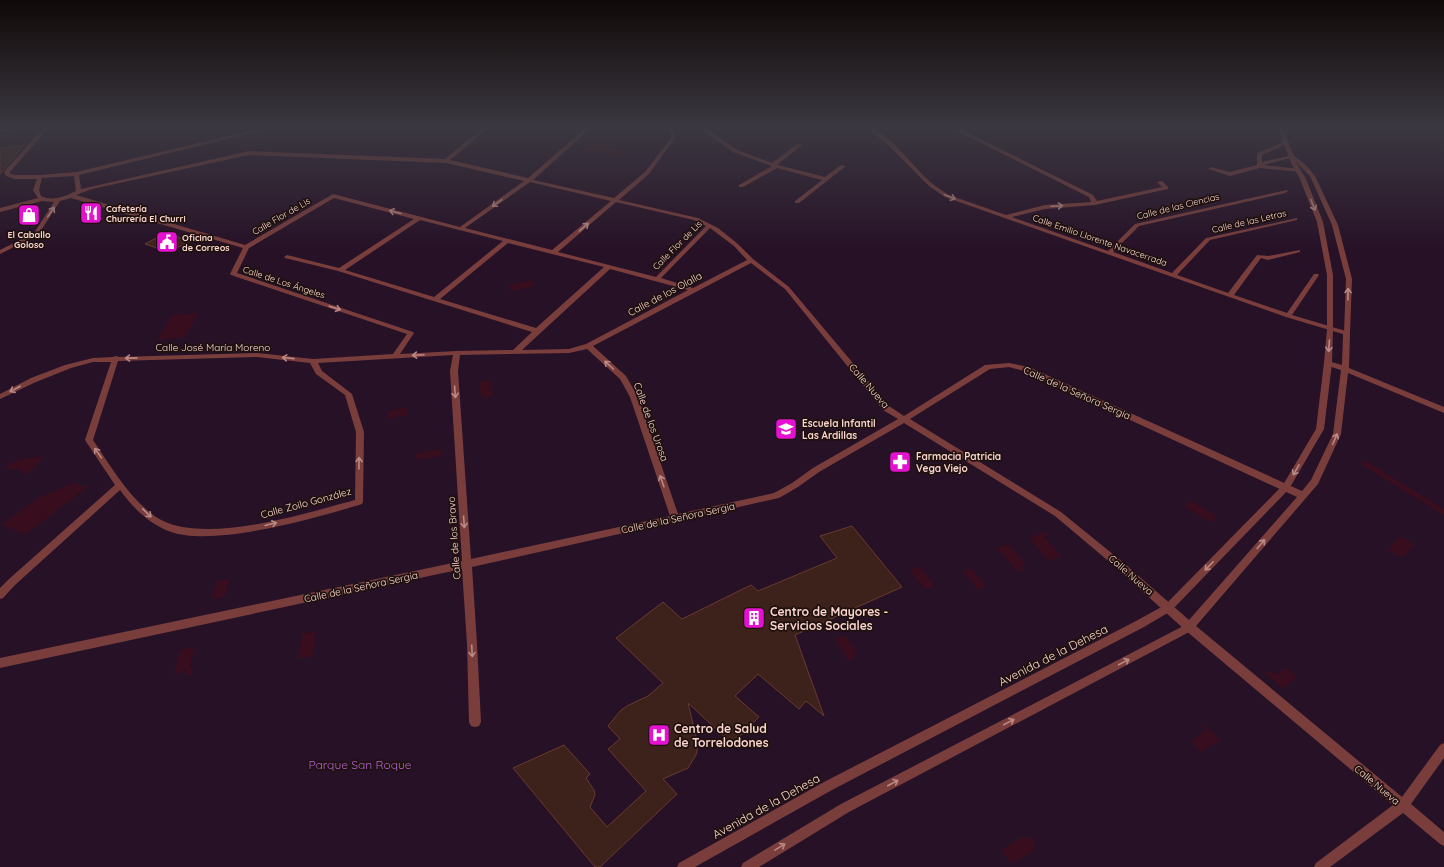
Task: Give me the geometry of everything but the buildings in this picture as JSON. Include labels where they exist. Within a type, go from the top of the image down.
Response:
[{"type":"street","points":[[11,167],[7,172],[15,177],[40,177],[76,174],[104,167]]},
{"type":"street","name":"Calle Nueva","points":[[79,191],[179,167]]},
{"type":"street","name":"Calle Nueva","points":[[474,167],[696,219],[710,225],[736,244],[751,260],[787,288],[886,408],[1058,514],[1122,566],[1189,627],[1444,840]]},
{"type":"street","points":[[460,228],[529,180],[543,167]]},
{"type":"street","points":[[554,252],[650,167]]},
{"type":"street","points":[[741,186],[770,167]]},
{"type":"street","points":[[783,167],[826,180]]},
{"type":"street","points":[[797,202],[842,167]]},
{"type":"street","name":"Calle Emilio Llorente Navacerrada","points":[[912,167],[925,182],[935,190],[1005,217],[1288,316],[1347,333]]},
{"type":"street","points":[[1033,167],[1091,196],[1095,202]]},
{"type":"street","points":[[1211,169],[1230,174],[1252,167]]},
{"type":"street","points":[[1276,167],[1299,171]]},
{"type":"street","name":"Avenida de la Dehesa","points":[[683,867],[828,786],[1168,608],[1286,487],[1320,429],[1328,364],[1330,329],[1330,274],[1322,228],[1297,167]]},
{"type":"street","name":"Avenida de la Dehesa","points":[[747,867],[845,808],[1189,627],[1304,496],[1315,482],[1337,434],[1345,369],[1349,280],[1335,226],[1312,176],[1305,167]]},
{"type":"street","points":[[0,210],[42,199],[59,199],[72,196],[79,191],[76,174]]},
{"type":"street","points":[[40,177],[36,190],[42,199]]},
{"type":"street","points":[[1005,217],[1045,207],[1095,202],[1166,188],[1160,182]]},
{"type":"street","name":"Calle de las Ciencias","points":[[1109,253],[1137,225],[1285,190]]},
{"type":"street","points":[[72,196],[246,247]]},
{"type":"street","name":"Calle Flor de Lis","points":[[246,247],[333,196],[608,266],[694,290]]},
{"type":"street","points":[[0,252],[36,234],[59,199]]},
{"type":"street","points":[[340,270],[419,218]]},
{"type":"street","name":"Calle de las Letras","points":[[1173,276],[1208,240],[1295,219]]},
{"type":"street","name":"Calle Flor de Lis","points":[[657,279],[710,225]]},
{"type":"street","points":[[434,300],[507,241]]},
{"type":"street","name":"Calle de Los Ángeles","points":[[246,247],[233,274],[411,333],[395,356]]},
{"type":"street","points":[[1230,295],[1259,256],[1268,258],[1298,251]]},
{"type":"street","points":[[287,257],[340,270],[537,331]]},
{"type":"street","name":"Calle de los Olalla","points":[[588,346],[751,260]]},
{"type":"street","points":[[515,352],[608,266]]},
{"type":"street","points":[[1288,316],[1316,275]]},
{"type":"street","points":[[457,353],[569,351],[588,346]]},
{"type":"street","name":"Calle de los Urosa","points":[[588,346],[623,378],[634,397],[675,518]]},
{"type":"street","name":"Calle José María Moreno","points":[[0,397],[30,381],[67,366],[93,360],[116,358],[257,355],[313,361],[457,353]]},
{"type":"street","name":"Calle de los Bravo","points":[[457,353],[454,371],[476,722]]},
{"type":"street","name":"Calle Zoilo González","points":[[116,358],[89,440],[120,485],[155,521],[178,531],[210,533],[247,530],[359,502],[360,432],[348,394],[319,372],[313,361]]},
{"type":"street","points":[[1328,364],[1345,369],[1444,410]]},
{"type":"street","name":"Calle de la Señora Sergia","points":[[0,663],[467,564],[776,496],[816,470],[988,368],[1009,365],[1033,373],[1304,496]]},
{"type":"street","points":[[0,595],[12,582],[120,485]]},
{"type":"street","points":[[1320,867],[1402,806],[1444,749]]},
{"type":"green space","name":"Parque San Roque","points":[[0,167],[1444,167],[1444,867],[0,867]]},
{"type":"shaded area","points":[[532,280],[535,286],[511,291],[508,285]]},
{"type":"shaded area","points":[[198,313],[185,337],[157,340],[172,315]]},
{"type":"shaded area","points":[[490,380],[493,394],[487,398],[481,396],[479,382]]},
{"type":"shaded area","points":[[408,407],[408,415],[388,419],[388,411]]},
{"type":"shaded area","points":[[441,449],[441,456],[418,460],[414,457],[418,453]]},
{"type":"shaded area","points":[[44,457],[26,475],[18,469],[3,469],[7,465],[17,461],[28,458]]},
{"type":"shaded area","points":[[74,483],[87,487],[26,534],[2,525],[38,498]]},
{"type":"shaded area","points":[[1191,501],[1215,515],[1216,521],[1209,521],[1185,507]]},
{"type":"shaded area","points":[[1044,532],[1047,536],[1044,537],[1061,556],[1049,561],[1029,538]]},
{"type":"shaded area","points":[[1399,537],[1408,540],[1414,545],[1403,558],[1388,550]]},
{"type":"shaded area","points":[[1008,544],[1026,564],[1020,567],[1023,570],[1018,572],[997,548]]},
{"type":"shaded area","points":[[919,566],[934,584],[932,588],[924,588],[909,570]]},
{"type":"shaded area","points":[[971,568],[986,585],[984,586],[984,589],[977,589],[962,571]]},
{"type":"shaded area","points":[[230,579],[225,597],[211,599],[217,581]]},
{"type":"shaded area","points":[[316,631],[313,656],[298,659],[302,634]]},
{"type":"shaded area","points":[[845,635],[858,654],[854,656],[851,661],[847,659],[835,639]]},
{"type":"shaded area","points":[[194,647],[190,667],[193,669],[192,674],[186,676],[186,671],[174,674],[180,650]]},
{"type":"shaded area","points":[[1286,668],[1297,677],[1283,688],[1264,673],[1268,671],[1277,674]]},
{"type":"shaded area","points":[[1204,724],[1220,740],[1201,752],[1190,741],[1206,731],[1202,725]]},
{"type":"shaded area","points":[[1024,836],[1026,839],[1030,838],[1034,840],[1035,844],[1032,847],[1034,850],[1011,864],[1001,850]]},
{"type":"waterway","points":[[1365,464],[1444,512]]},
{"type":"place","name":"Cafetería Churrería El Churri","points":[[91,213]]},
{"type":"place","name":"El Caballo Goloso","points":[[29,215]]},
{"type":"place","name":"Oficina de Correos","points":[[167,242]]},
{"type":"place","name":"Escuela Infantil Las Ardillas","points":[[786,429]]},
{"type":"place","name":"Farmacia Patricia Vega Viejo","points":[[900,462]]},
{"type":"place","name":"Centro de Mayores - Servicios Sociales","points":[[754,618]]},
{"type":"place","name":"Centro de Salud de Torrelodones","points":[[659,735]]}]
